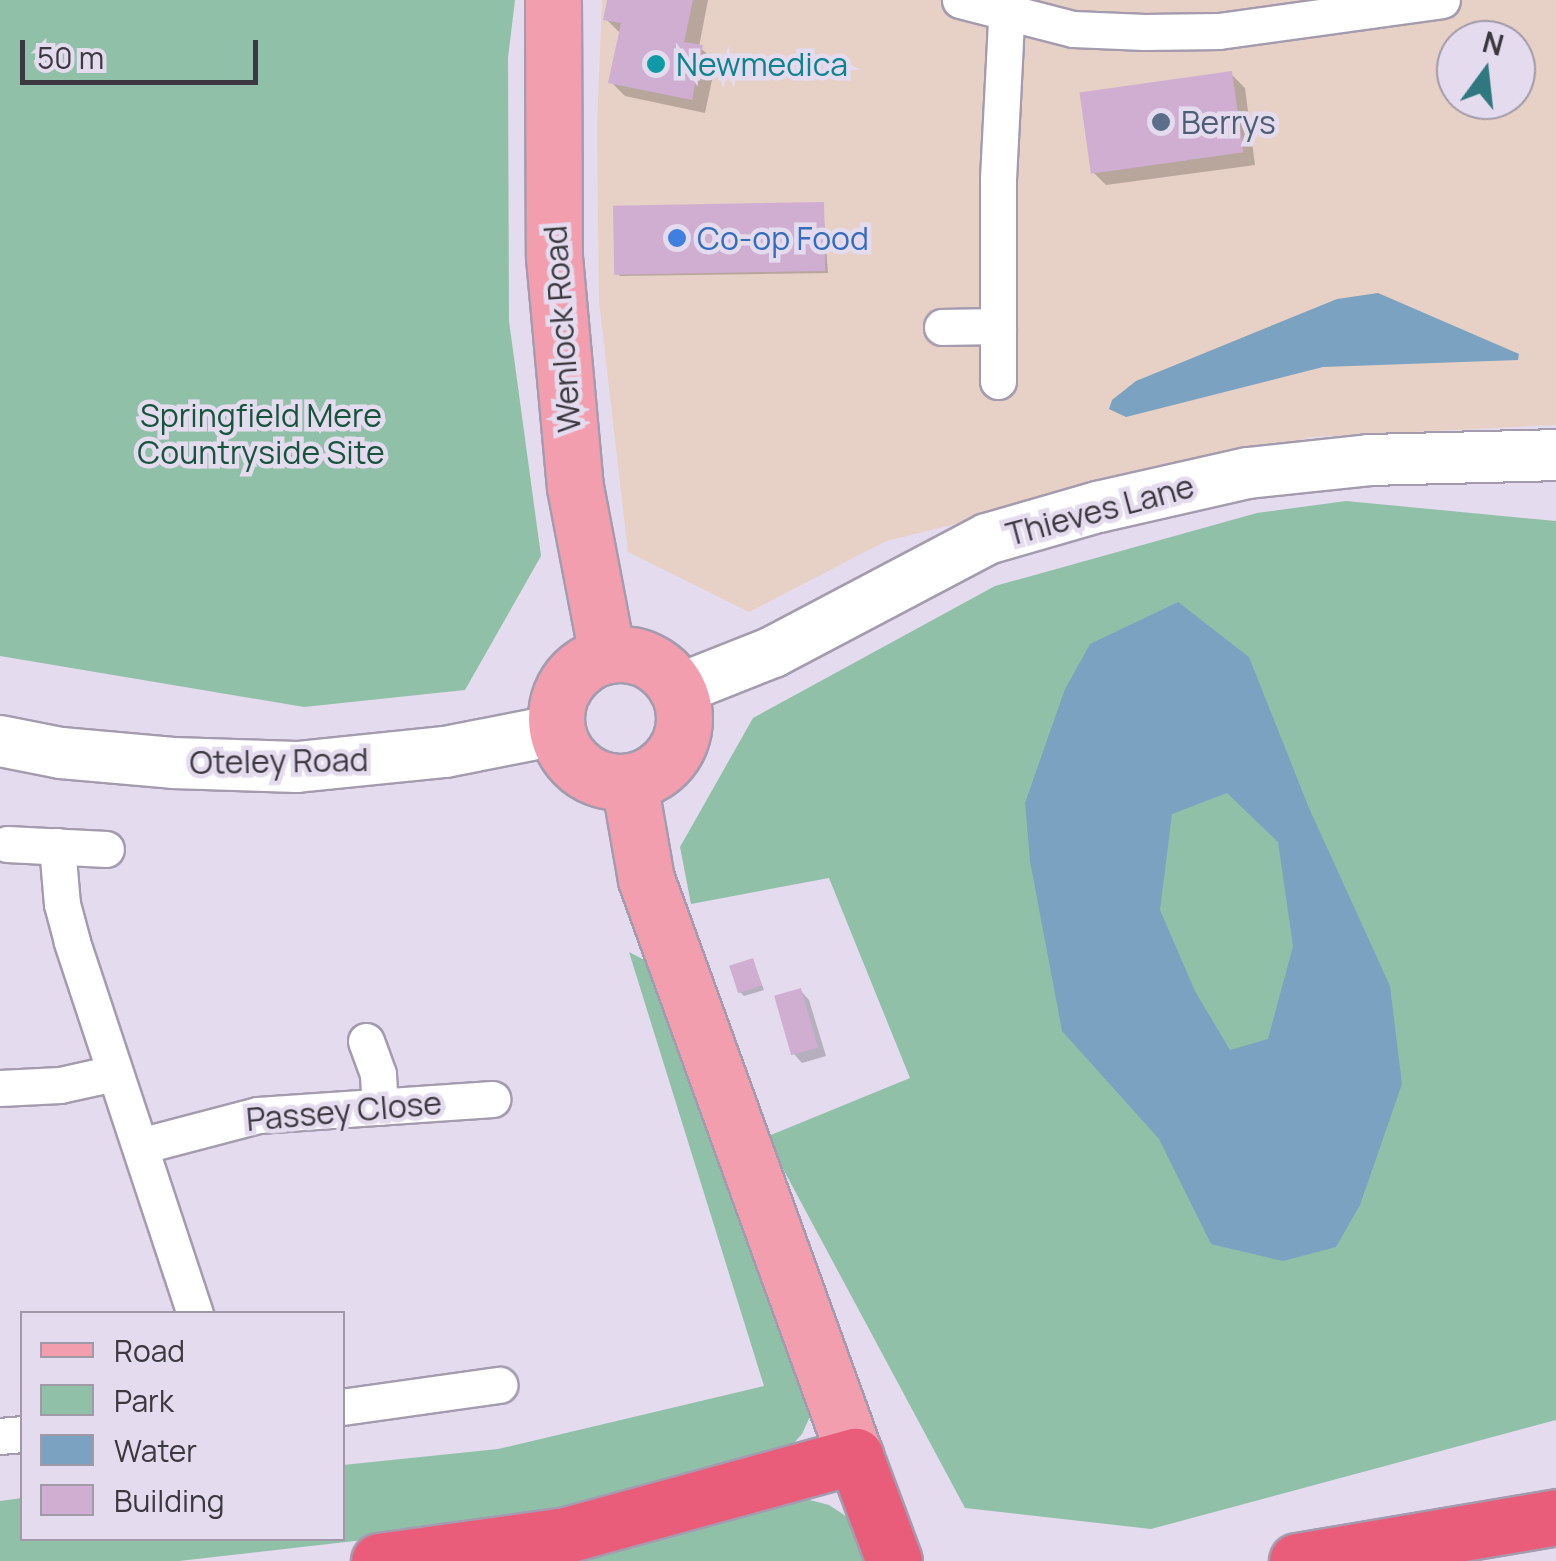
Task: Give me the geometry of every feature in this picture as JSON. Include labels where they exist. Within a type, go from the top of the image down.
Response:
[{"type":"highway","points":[[379,1561],[566,1536],[855,1456],[890,1552]]},
{"type":"highway","points":[[1296,1561],[1556,1517]]},
{"type":"main road","name":"Wenlock Road","points":[[553,0],[554,257],[575,486],[606,655]]},
{"type":"main road","name":"Thieves Lane","points":[[678,690],[773,652],[987,539],[1098,507],[1248,472],[1369,460],[1556,455]]},
{"type":"main road","points":[[606,655],[648,660],[678,690],[683,729],[677,748],[665,764],[629,782],[591,776],[575,764],[557,730],[562,692],[573,675],[606,655]]},
{"type":"main road","name":"Oteley Road","points":[[0,740],[61,753],[173,763],[296,767],[445,752],[557,730]]},
{"type":"main road","points":[[629,782],[646,879],[855,1456]]},
{"type":"street","points":[[960,0],[1007,6],[1073,30],[1219,31],[1442,0]]},
{"type":"street","points":[[998,381],[998,179],[1007,6]]},
{"type":"street","points":[[942,326],[998,326]]},
{"type":"street","points":[[7,844],[106,850]]},
{"type":"street","points":[[58,846],[62,904],[194,1311]]},
{"type":"street","points":[[366,1040],[378,1074],[380,1107]]},
{"type":"street","points":[[0,1088],[60,1085],[114,1074]]},
{"type":"street","name":"Passey Close","points":[[140,1146],[258,1115],[492,1099]]},
{"type":"street","points":[[345,1407],[499,1385]]},
{"type":"shaded area","points":[[602,0],[1556,0],[1556,425],[1312,437],[886,541],[749,612],[628,552],[599,301],[597,127]]},
{"type":"green space","name":"Springfield Mere Countryside Site","points":[[0,0],[515,0],[508,58],[509,321],[541,556],[465,690],[304,707],[0,656]]},
{"type":"green space","points":[[1346,501],[1556,521],[1556,1420],[1151,1529],[965,1508],[766,1137],[910,1078],[829,878],[691,904],[680,847],[753,718],[995,586],[1257,513]]},
{"type":"green space","points":[[629,952],[652,964],[813,1410],[802,1434],[785,1453],[757,1465],[486,1526],[179,1561],[0,1561],[0,1501],[20,1498],[20,1541],[345,1541],[345,1465],[498,1449],[764,1386]]},
{"type":"green space","points":[[806,1499],[829,1505],[855,1522],[873,1561],[520,1561]]},
{"type":"water","points":[[1378,293],[1519,354],[1518,360],[1323,367],[1126,417],[1109,409],[1112,400],[1136,381],[1337,299]]},
{"type":"water","points":[[1178,602],[1249,657],[1309,808],[1390,986],[1402,1084],[1360,1205],[1336,1247],[1283,1261],[1211,1244],[1159,1139],[1062,1031],[1030,861],[1025,803],[1065,689],[1090,644]],"holes":[[[1227,793],[1278,842],[1293,946],[1268,1039],[1230,1050],[1195,991],[1160,910],[1172,814]]]},
{"type":"building","name":"Newmedica","points":[[607,0],[693,0],[684,42],[703,45],[692,100],[608,83],[621,23],[603,20]]},
{"type":"building","name":"Berrys","points":[[1232,71],[1243,152],[1091,174],[1079,92]]},
{"type":"building","points":[[824,202],[825,271],[614,275],[613,206]]},
{"type":"building","points":[[753,958],[762,986],[738,993],[729,966]]},
{"type":"building","points":[[801,988],[818,1048],[791,1055],[774,996]]},
{"type":"place","name":"Newmedica","points":[[656,64]]},
{"type":"place","name":"Berrys","points":[[1161,122]]},
{"type":"place","name":"Co-op Food","points":[[677,238]]}]
